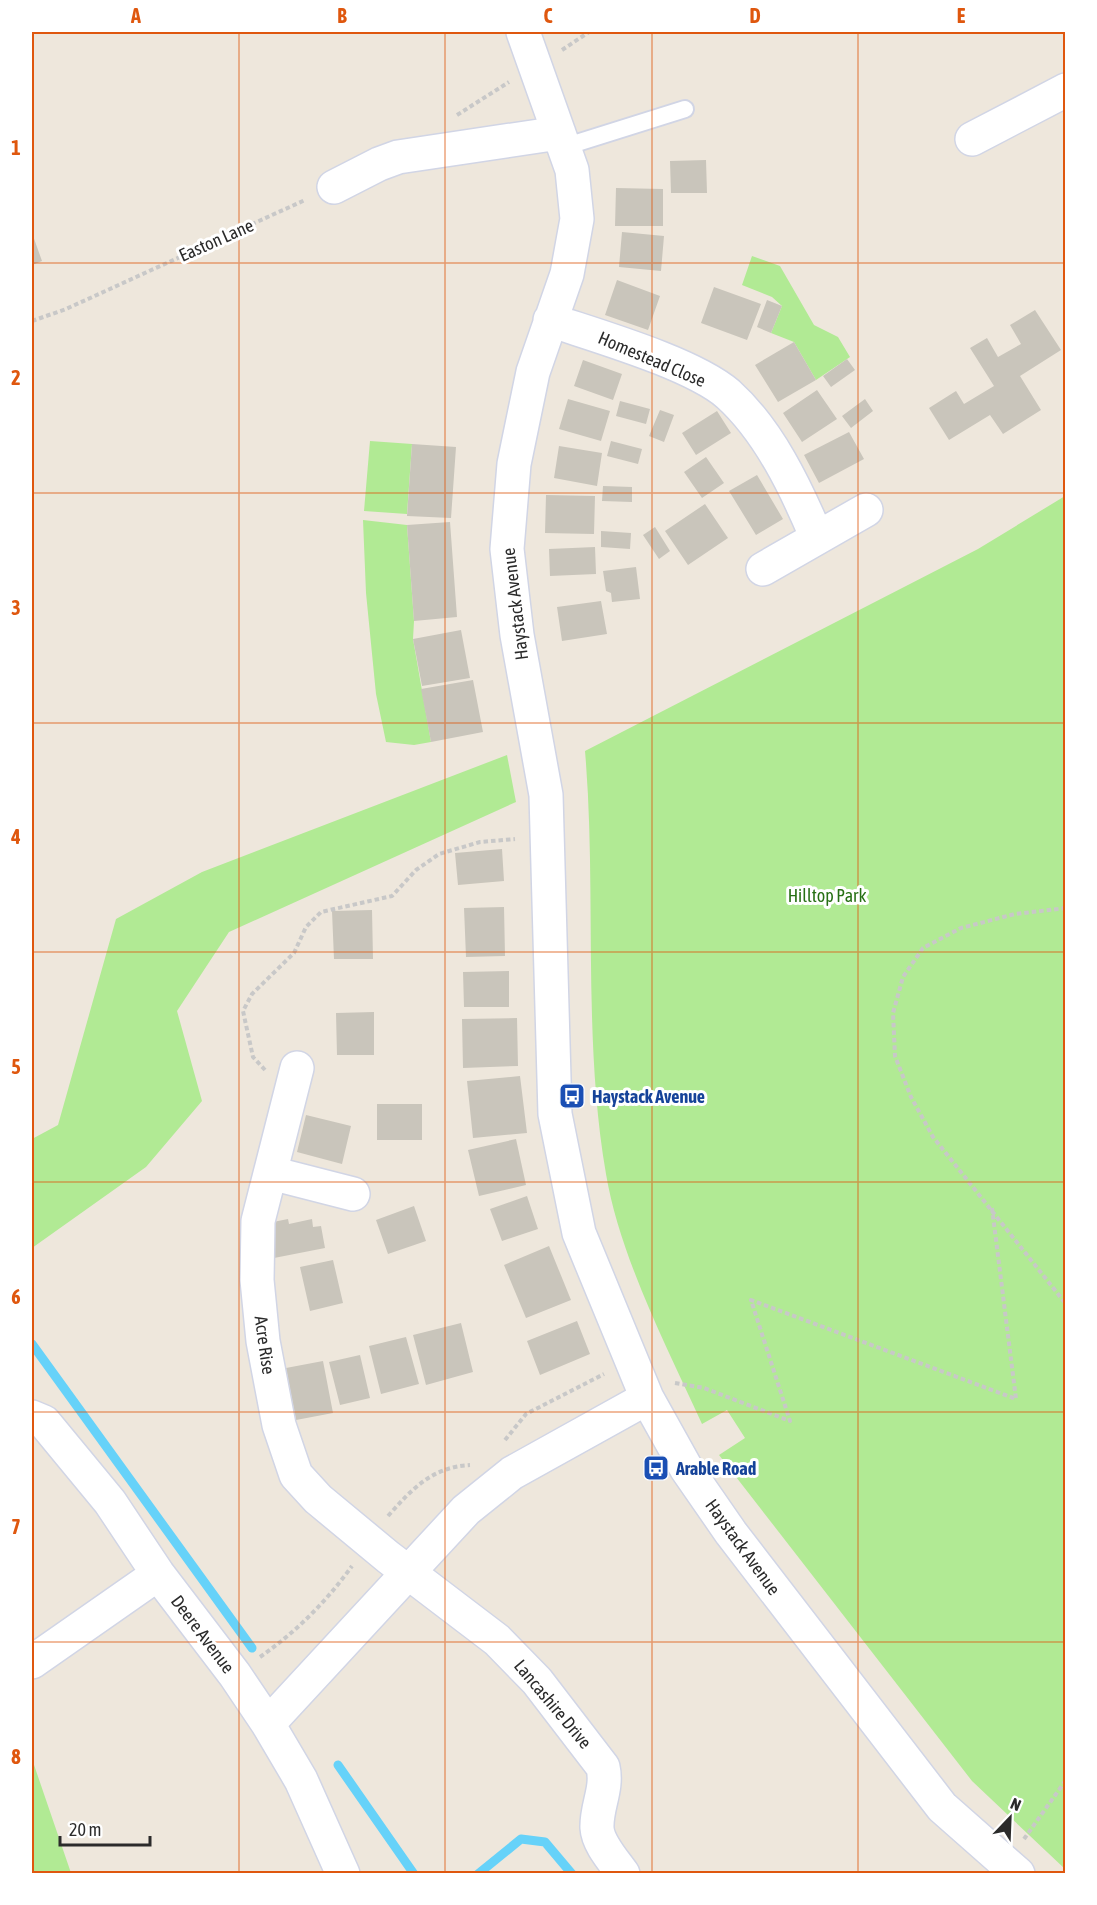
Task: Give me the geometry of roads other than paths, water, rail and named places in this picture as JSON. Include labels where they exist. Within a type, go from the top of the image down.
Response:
[{"type":"street","name":"Haystack Avenue","points":[[523,32],[533,67],[572,170],[577,219],[567,274],[533,372],[514,464],[507,549],[517,635],[546,795],[555,1114],[561,1155],[579,1233],[659,1391],[686,1467],[731,1533],[898,1754],[942,1807],[1012,1869]]},
{"type":"street","points":[[972,139],[1065,90]]},
{"type":"street","points":[[334,187],[379,164],[398,158],[561,140]]},
{"type":"street","name":"Homestead Close","points":[[550,320],[696,374],[727,393],[763,437],[803,504],[817,538]]},
{"type":"street","points":[[763,569],[866,510]]},
{"type":"street","name":"Acre Rise","points":[[294,1081],[258,1221],[257,1280],[263,1341],[279,1425],[296,1475],[318,1499],[409,1571]]},
{"type":"street","points":[[271,1173],[354,1194]]},
{"type":"street","points":[[268,1724],[466,1510],[512,1473],[659,1391]]},
{"type":"street","name":"Deere Avenue","points":[[32,1417],[44,1422],[110,1502],[158,1574],[235,1675],[268,1724],[301,1780],[343,1874]]},
{"type":"street","name":"Lancashire Drive","points":[[409,1571],[497,1640],[537,1681],[596,1755],[606,1782],[597,1831],[607,1853],[623,1874]]},
{"type":"street","points":[[32,1662],[158,1574]]},
{"type":"lane","points":[[561,140],[685,109]]},
{"type":"waterway","points":[[32,1344],[252,1648]]},
{"type":"waterway","points":[[338,1765],[414,1874]]},
{"type":"waterway","points":[[478,1874],[521,1839],[545,1842],[572,1874]]},
{"type":"place","name":"Haystack Avenue","points":[[572,1096]]},
{"type":"place","name":"Arable Road","points":[[656,1468]]},
{"type":"park label","name":"Hilltop Park","points":[[827,895]]}]
